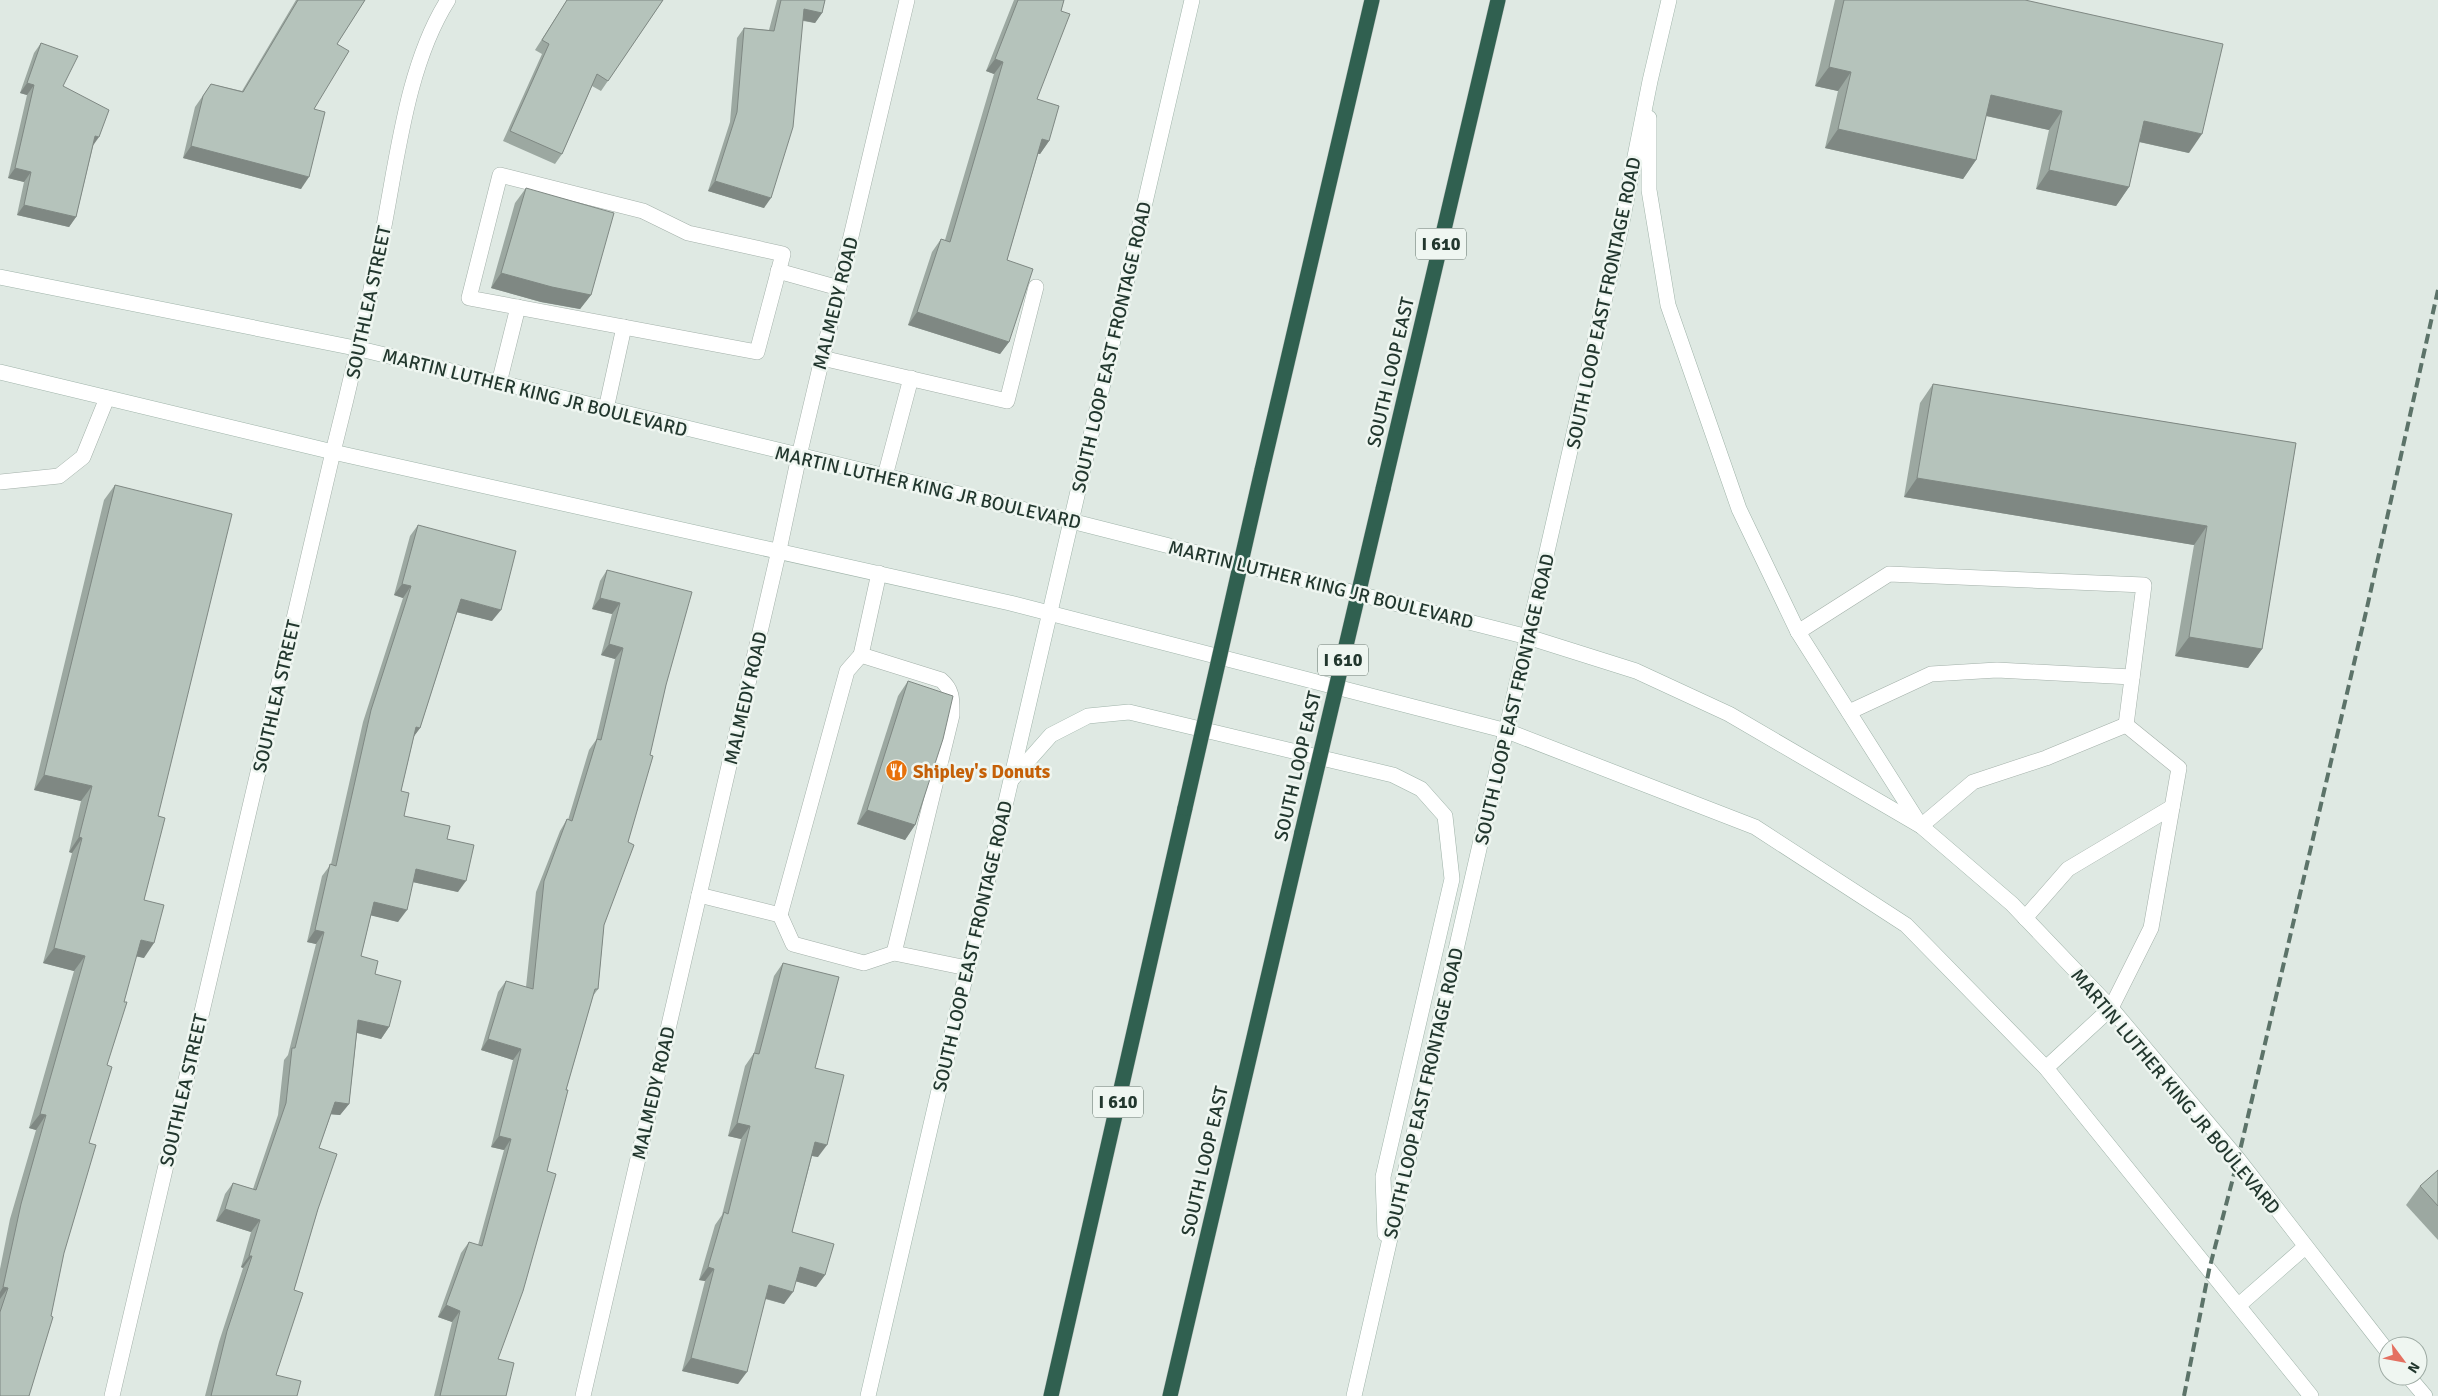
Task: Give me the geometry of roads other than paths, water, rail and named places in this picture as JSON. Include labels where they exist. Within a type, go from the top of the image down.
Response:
[{"type":"highway","name":"I 610","points":[[1051,1396],[1262,470],[1372,0]]},
{"type":"highway","name":"SOUTH LOOP EAST","points":[[1170,1396],[1498,0]]},
{"type":"main road","name":"SOUTHLEA STREET","points":[[112,1396],[333,452],[360,349],[409,95],[437,16],[448,0]]},
{"type":"main road","name":"MALMEDY ROAD","points":[[583,1396],[906,0]]},
{"type":"main road","name":"SOUTH LOOP EAST FRONTAGE ROAD","points":[[868,1396],[1192,0]]},
{"type":"main road","name":"SOUTH LOOP EAST FRONTAGE ROAD","points":[[1354,1396],[1620,232],[1650,81],[1669,0]]},
{"type":"main road","points":[[1650,81],[1649,190],[1668,304],[1739,509],[1798,632],[1921,826],[1973,782],[2046,758],[2126,725]]},
{"type":"main road","points":[[500,175],[643,211],[688,234],[783,254],[757,352],[518,307],[468,298],[500,175]]},
{"type":"main road","points":[[778,271],[839,288]]},
{"type":"main road","name":"MARTIN LUTHER KING JR BOULEVARD","points":[[0,277],[360,349],[1071,520],[1528,637],[1636,671],[1729,714],[1921,826],[2012,904],[2111,1008],[2238,1159],[2378,1339]]},
{"type":"main road","points":[[822,358],[1007,401],[1036,287]]},
{"type":"main road","points":[[499,383],[518,307]]},
{"type":"main road","points":[[606,409],[624,328]]},
{"type":"main road","points":[[0,372],[333,452],[780,550],[1049,612],[1507,731],[1755,827],[1906,925],[2046,1068],[2311,1396]]},
{"type":"main road","points":[[885,476],[911,378]]},
{"type":"main road","points":[[0,482],[59,476],[83,457],[107,398]]},
{"type":"main road","points":[[878,573],[861,656],[847,672],[780,915],[793,944],[864,963],[894,953],[967,968]]},
{"type":"main road","points":[[1798,632],[1888,574],[2144,585],[2126,725]]},
{"type":"main road","points":[[861,656],[941,680],[949,687],[953,698],[952,715],[894,953]]},
{"type":"main road","points":[[1849,712],[1931,674],[1997,670],[2132,677]]},
{"type":"main road","points":[[1010,781],[1051,736],[1088,716],[1129,712],[1393,775],[1421,790],[1445,816],[1452,879],[1383,1177],[1386,1256]]},
{"type":"main road","points":[[2046,1068],[2111,1008],[2151,928],[2179,768],[2126,725]]},
{"type":"main road","points":[[2025,918],[2068,868],[2172,807]]},
{"type":"main road","points":[[699,895],[780,915]]},
{"type":"main road","points":[[2239,1305],[2305,1246]]},
{"type":"main road","points":[[2416,1386],[2425,1396]]},
{"type":"railway","points":[[2184,1396],[2209,1270],[2238,1159],[2366,612],[2438,290]]},
{"type":"place","name":"Shipley's Donuts","points":[[897,771]]}]
